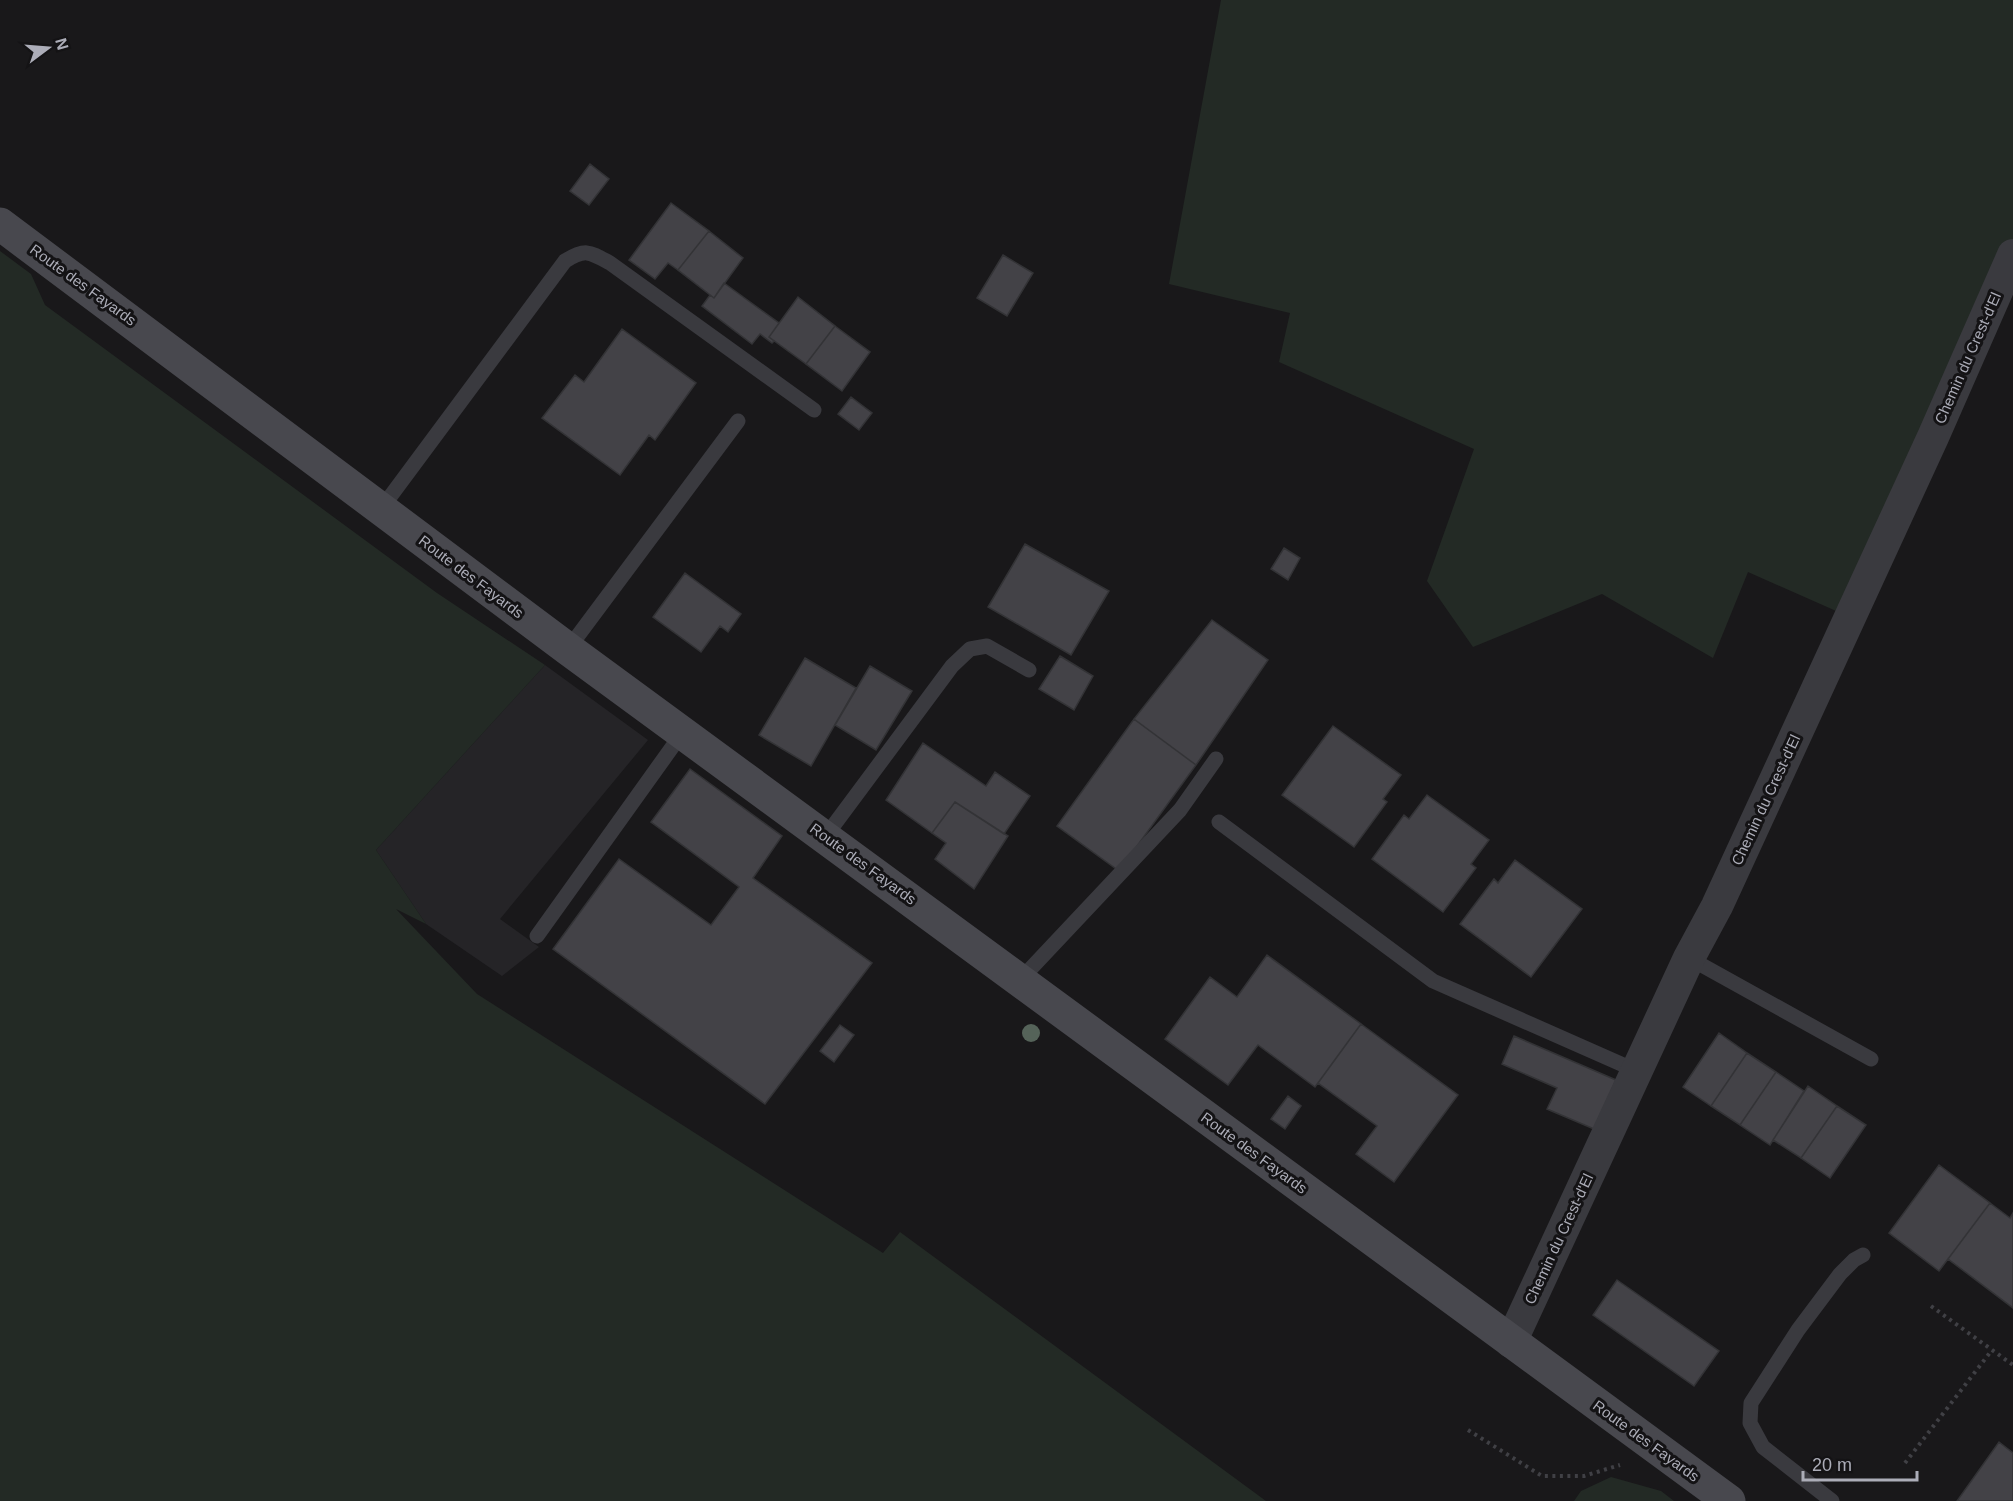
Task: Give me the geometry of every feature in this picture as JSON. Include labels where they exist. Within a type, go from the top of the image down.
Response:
[{"type":"main road","name":"Route des Fayards","points":[[0,224],[568,649],[1729,1501]]},
{"type":"street","name":"Chemin du Crest-d'El","points":[[1511,1342],[1689,958],[1722,896],[1928,448],[2013,255]]},
{"type":"lane","points":[[381,509],[565,261],[579,252],[592,254],[610,263],[814,410]]},
{"type":"lane","points":[[568,649],[738,421]]},
{"type":"lane","points":[[825,837],[951,666],[970,649],[987,646],[1029,670]]},
{"type":"lane","points":[[537,936],[683,732]]},
{"type":"lane","points":[[1020,980],[1180,810],[1216,759]]},
{"type":"lane","points":[[1219,822],[1433,981],[1637,1071]]},
{"type":"lane","points":[[1689,958],[1871,1059]]},
{"type":"lane","points":[[1832,1501],[1762,1447],[1750,1423],[1750,1403],[1798,1330],[1840,1274],[1854,1260],[1863,1255]]},
{"type":"path","points":[[1931,1306],[2013,1365]]},
{"type":"path","points":[[1905,1463],[1992,1350]]},
{"type":"path","points":[[1468,1430],[1542,1476],[1584,1476],[1661,1452]]},
{"type":"shaded area","points":[[1221,0],[2013,0],[2013,284],[1861,622],[1748,572],[1713,658],[1602,594],[1473,647],[1427,581],[1474,449],[1279,362],[1290,313],[1169,284]]},
{"type":"shaded area","points":[[0,251],[31,274],[45,305],[437,593],[545,665],[376,850],[426,924],[396,909],[477,994],[883,1253],[900,1232],[1266,1501],[0,1501]]},
{"type":"shaded area","points":[[545,665],[648,740],[500,919],[539,947],[502,976],[426,924],[376,850]]},
{"type":"shaded area","points":[[1611,1477],[1661,1491],[1674,1501],[1574,1501],[1581,1491]]},
{"type":"building","points":[[590,164],[609,179],[589,205],[570,191]]},
{"type":"building","points":[[671,203],[709,231],[678,270],[668,263],[655,279],[629,260]]},
{"type":"building","points":[[709,231],[743,258],[714,298],[678,270]]},
{"type":"building","points":[[1003,255],[1033,273],[1007,316],[977,298]]},
{"type":"building","points":[[724,283],[779,323],[769,337],[774,341],[772,343],[760,334],[752,344],[702,306],[710,295],[714,298]]},
{"type":"building","points":[[798,297],[835,326],[806,364],[769,337]]},
{"type":"building","points":[[835,326],[870,352],[842,391],[806,364]]},
{"type":"building","points":[[622,329],[696,383],[655,440],[649,435],[620,475],[542,418],[575,375],[584,382]]},
{"type":"building","points":[[851,397],[872,413],[859,430],[838,414]]},
{"type":"building","points":[[1025,544],[1109,591],[1071,655],[988,607]]},
{"type":"building","points":[[1284,548],[1300,558],[1288,580],[1271,569]]},
{"type":"building","points":[[685,573],[741,614],[728,632],[720,626],[701,652],[653,617]]},
{"type":"building","points":[[1212,620],[1268,660],[1196,765],[1134,719]]},
{"type":"building","points":[[1060,656],[1093,676],[1074,710],[1039,689]]},
{"type":"building","points":[[805,658],[856,688],[811,766],[759,735]]},
{"type":"building","points":[[870,666],[912,691],[876,750],[835,725]]},
{"type":"building","points":[[1134,719],[1196,765],[1119,871],[1057,826]]},
{"type":"building","points":[[1333,726],[1401,775],[1383,799],[1387,802],[1354,847],[1282,795]]},
{"type":"building","points":[[923,743],[986,786],[995,772],[1030,796],[1004,834],[955,802],[932,833],[886,800]]},
{"type":"building","points":[[690,769],[782,836],[753,878],[872,963],[765,1104],[553,949],[619,859],[711,925],[739,887],[651,822]]},
{"type":"building","points":[[1427,795],[1489,840],[1471,864],[1476,868],[1443,912],[1372,859],[1404,815],[1409,819]]},
{"type":"building","points":[[955,802],[1008,836],[974,889],[935,859],[946,843],[932,833]]},
{"type":"building","points":[[1515,860],[1582,909],[1531,977],[1460,924],[1494,879],[1498,883]]},
{"type":"building","points":[[1267,955],[1361,1024],[1315,1087],[1258,1045],[1228,1085],[1165,1039],[1210,977],[1237,997]]},
{"type":"building","points":[[1361,1024],[1458,1095],[1394,1182],[1356,1154],[1377,1126],[1318,1083]]},
{"type":"building","points":[[840,1025],[854,1035],[834,1062],[820,1051]]},
{"type":"building","points":[[1719,1033],[1747,1053],[1711,1106],[1683,1087]]},
{"type":"building","points":[[1514,1036],[1616,1080],[1594,1129],[1547,1109],[1557,1088],[1502,1064]]},
{"type":"building","points":[[1747,1053],[1776,1072],[1740,1125],[1711,1106]]},
{"type":"building","points":[[1776,1072],[1804,1091],[1770,1145],[1740,1125]]},
{"type":"building","points":[[1808,1086],[1837,1106],[1801,1158],[1773,1140]]},
{"type":"building","points":[[1288,1096],[1301,1106],[1285,1129],[1271,1119]]},
{"type":"building","points":[[1837,1106],[1866,1125],[1830,1178],[1801,1158]]},
{"type":"building","points":[[1939,1165],[1990,1203],[1939,1271],[1889,1233]]},
{"type":"building","points":[[1990,1203],[2010,1218],[2013,1213],[2013,1308],[1948,1259]]},
{"type":"building","points":[[1617,1280],[1719,1351],[1694,1386],[1593,1315]]},
{"type":"building","points":[[1999,1442],[2013,1453],[2013,1501],[1957,1501]]}]
